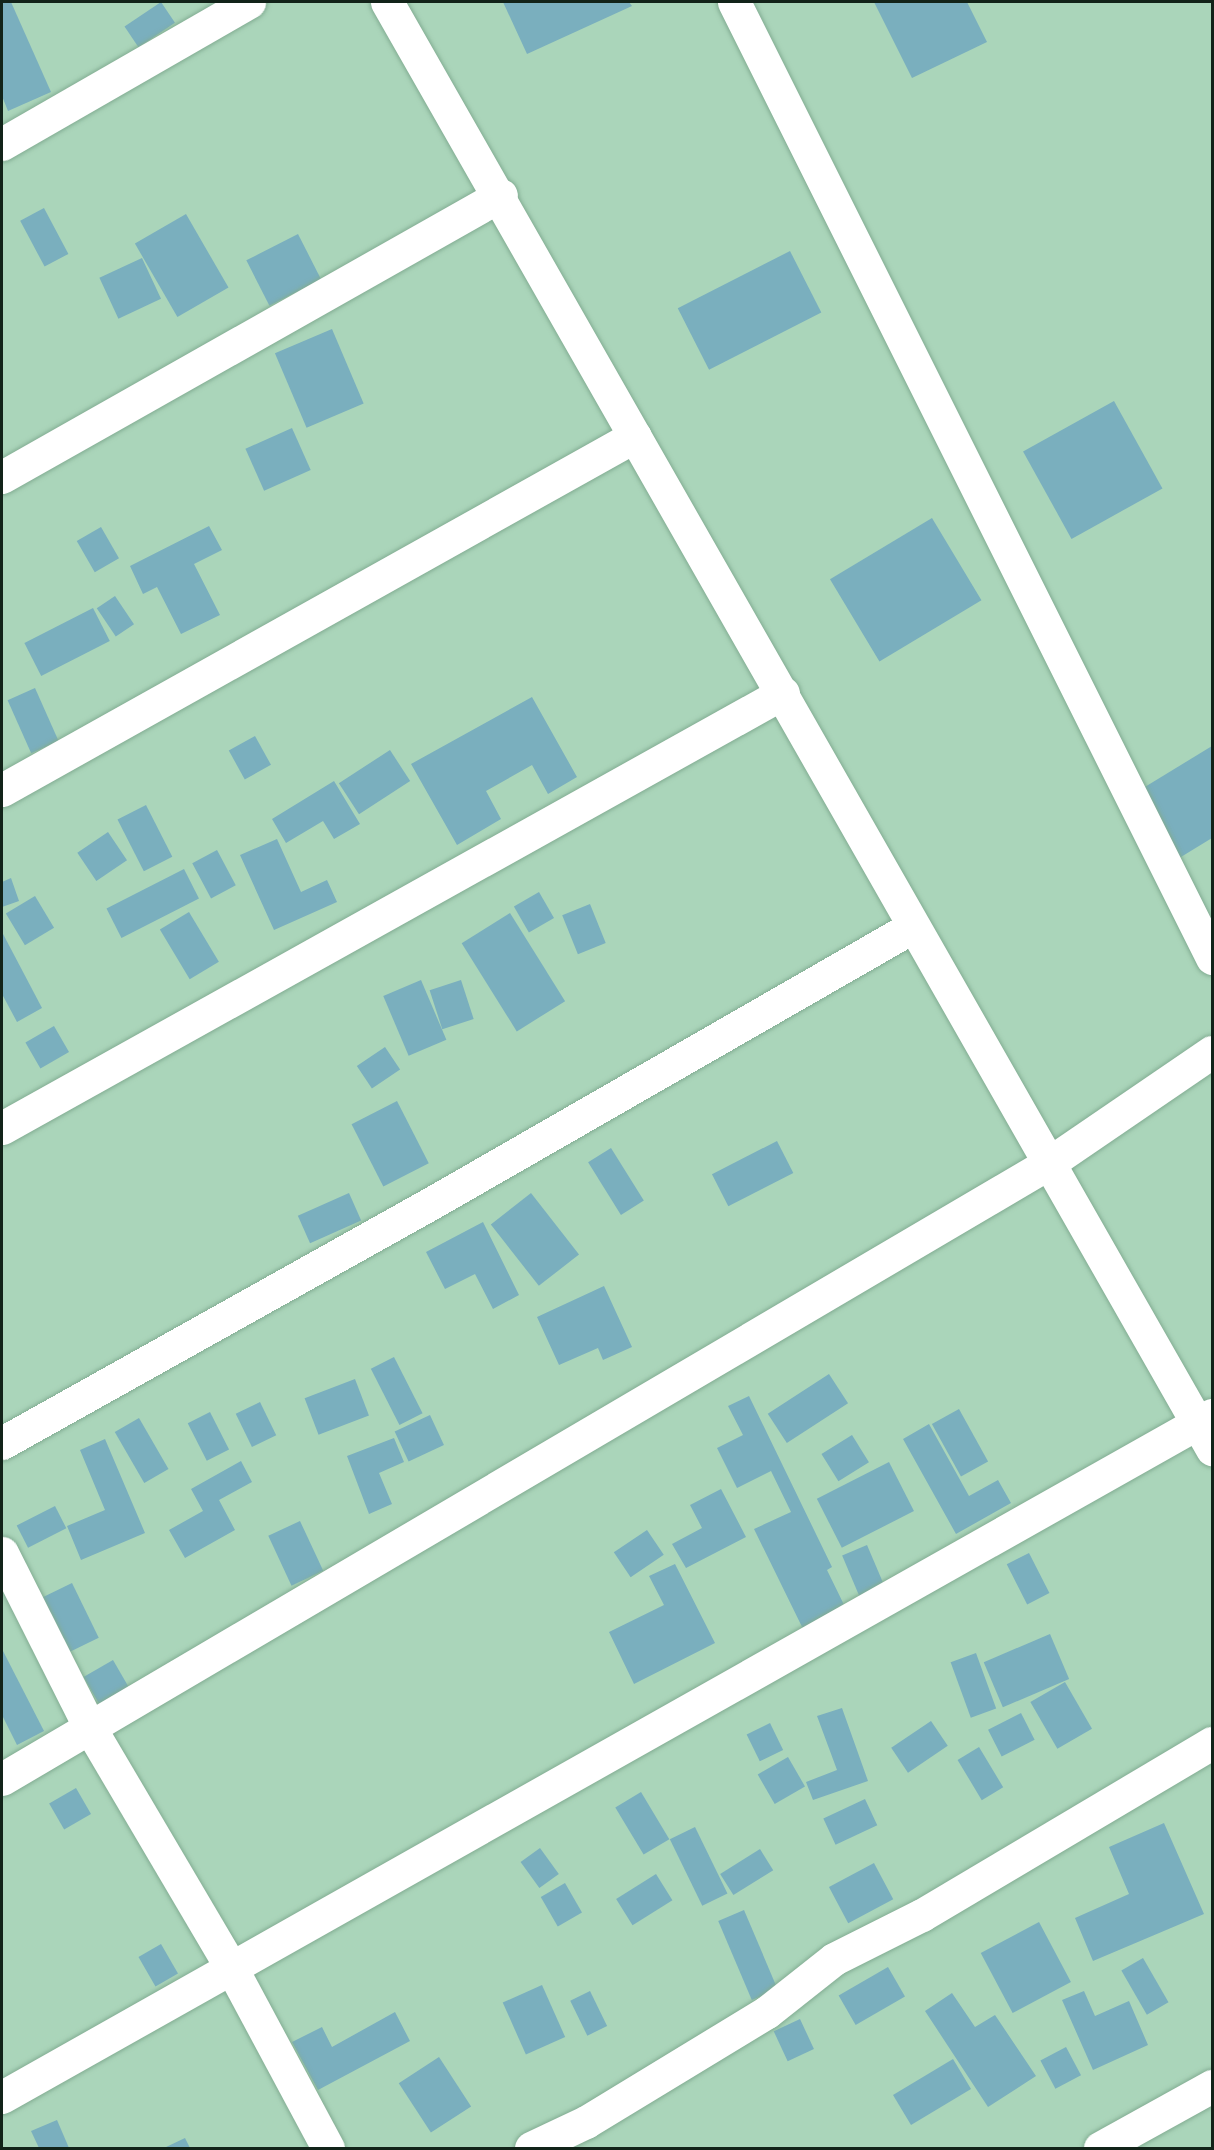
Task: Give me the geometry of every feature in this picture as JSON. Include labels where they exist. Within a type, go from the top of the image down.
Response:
[{"type":"street","points":[[2,144],[249,2]]},
{"type":"street","points":[[2,2097],[1208,1429],[1049,1163],[912,927],[783,693],[635,436],[501,195],[387,2]]},
{"type":"street","points":[[734,2],[1212,958]]},
{"type":"street","points":[[2,477],[501,195]]},
{"type":"street","points":[[2,790],[635,436]]},
{"type":"street","points":[[2,1128],[783,693]]},
{"type":"street","points":[[2,1443],[435,1201],[912,927]]},
{"type":"street","points":[[2,1779],[1049,1163],[1212,1052]]},
{"type":"street","points":[[2,1553],[90,1728],[232,1969],[328,2148]]},
{"type":"street","points":[[531,2148],[586,2122],[767,2012],[834,1959],[922,1916],[1212,1743]]},
{"type":"street","points":[[1100,2148],[1212,2086]]},
{"type":"building","points":[[2,2],[11,2],[51,92],[8,111],[2,96]]},
{"type":"building","points":[[161,2],[175,23],[139,47],[125,27]]},
{"type":"building","points":[[503,2],[629,2],[632,6],[527,54]]},
{"type":"building","points":[[874,2],[967,2],[987,42],[912,78]]},
{"type":"building","points":[[44,208],[68,254],[45,267],[20,221]]},
{"type":"building","points":[[186,214],[229,288],[177,317],[135,243]]},
{"type":"building","points":[[298,234],[321,279],[269,306],[246,260]]},
{"type":"building","points":[[790,251],[821,312],[709,370],[678,308]]},
{"type":"building","points":[[142,258],[161,299],[118,319],[99,278]]},
{"type":"building","points":[[332,329],[364,404],[307,428],[275,353]]},
{"type":"building","points":[[1114,401],[1162,488],[1072,539],[1023,451]]},
{"type":"building","points":[[292,428],[311,470],[264,491],[245,449]]},
{"type":"building","points":[[932,518],[981,600],[879,662],[830,579]]},
{"type":"building","points":[[209,526],[222,550],[194,564],[220,615],[181,634],[157,587],[143,594],[130,566]]},
{"type":"building","points":[[101,527],[119,558],[95,572],[77,541]]},
{"type":"building","points":[[115,596],[134,624],[116,636],[97,608]]},
{"type":"building","points":[[93,608],[110,641],[41,676],[24,643]]},
{"type":"building","points":[[35,688],[59,741],[31,753],[8,700]]},
{"type":"building","points":[[532,697],[577,777],[548,794],[532,765],[486,791],[501,819],[457,845],[411,764]]},
{"type":"building","points":[[255,736],[271,765],[245,779],[229,751]]},
{"type":"building","points":[[1212,746],[1212,838],[1176,860],[1135,793]]},
{"type":"building","points":[[390,750],[410,781],[359,814],[339,783]]},
{"type":"building","points":[[334,781],[360,824],[334,839],[323,821],[286,843],[272,819]]},
{"type":"building","points":[[146,805],[172,857],[144,871],[117,820]]},
{"type":"building","points":[[108,832],[127,860],[96,881],[77,853]]},
{"type":"building","points":[[277,839],[301,892],[327,880],[337,902],[274,930],[240,855]]},
{"type":"building","points":[[217,850],[236,885],[211,898],[192,863]]},
{"type":"building","points":[[184,869],[199,898],[121,938],[106,908]]},
{"type":"building","points":[[11,878],[19,901],[2,907],[2,882]]},
{"type":"building","points":[[539,892],[554,918],[529,932],[514,906]]},
{"type":"building","points":[[35,896],[54,928],[25,945],[6,914]]},
{"type":"building","points":[[590,904],[606,943],[578,954],[562,915]]},
{"type":"building","points":[[189,912],[219,962],[190,979],[160,930]]},
{"type":"building","points":[[510,913],[565,1001],[517,1031],[462,943]]},
{"type":"building","points":[[2,932],[42,1008],[17,1022],[2,994]]},
{"type":"building","points":[[421,980],[446,1040],[409,1056],[383,996]]},
{"type":"building","points":[[461,980],[474,1019],[442,1029],[430,990]]},
{"type":"building","points":[[54,1026],[69,1052],[40,1068],[25,1042]]},
{"type":"building","points":[[385,1047],[400,1069],[372,1088],[357,1066]]},
{"type":"building","points":[[397,1101],[429,1163],[383,1187],[352,1124]]},
{"type":"building","points":[[777,1141],[793,1173],[728,1206],[712,1174]]},
{"type":"building","points":[[611,1148],[644,1201],[621,1215],[588,1162]]},
{"type":"building","points":[[349,1193],[361,1220],[310,1243],[298,1216]]},
{"type":"building","points":[[531,1193],[579,1254],[539,1286],[491,1224]]},
{"type":"building","points":[[483,1222],[519,1295],[493,1309],[475,1274],[445,1289],[426,1252]]},
{"type":"building","points":[[604,1286],[632,1347],[603,1360],[598,1348],[559,1365],[537,1317]]},
{"type":"building","points":[[394,1357],[423,1413],[399,1425],[371,1369]]},
{"type":"building","points":[[829,1374],[848,1403],[787,1443],[768,1414]]},
{"type":"building","points":[[355,1379],[369,1415],[319,1435],[305,1398]]},
{"type":"building","points":[[749,1396],[832,1567],[827,1570],[849,1615],[806,1635],[754,1529],[791,1512],[771,1471],[737,1488],[717,1448],[743,1435],[728,1406]]},
{"type":"building","points":[[260,1402],[276,1435],[252,1447],[236,1414]]},
{"type":"building","points":[[959,1409],[988,1461],[961,1477],[932,1424]]},
{"type":"building","points":[[210,1412],[229,1449],[207,1461],[188,1423]]},
{"type":"building","points":[[430,1415],[444,1445],[409,1461],[395,1431]]},
{"type":"building","points":[[139,1418],[168,1469],[144,1483],[115,1432]]},
{"type":"building","points":[[929,1424],[969,1496],[998,1480],[1011,1503],[956,1534],[903,1439]]},
{"type":"building","points":[[852,1435],[869,1462],[838,1481],[821,1454]]},
{"type":"building","points":[[394,1438],[404,1462],[379,1473],[392,1504],[369,1514],[347,1456]]},
{"type":"building","points":[[105,1439],[145,1533],[81,1560],[67,1526],[105,1510],[80,1450]]},
{"type":"building","points":[[241,1461],[252,1482],[219,1500],[235,1530],[185,1558],[169,1530],[203,1511],[191,1489]]},
{"type":"building","points":[[889,1462],[914,1511],[842,1548],[817,1499]]},
{"type":"building","points":[[721,1489],[746,1537],[686,1568],[672,1544],[702,1528],[690,1505]]},
{"type":"building","points":[[55,1506],[66,1528],[28,1548],[17,1526]]},
{"type":"building","points":[[300,1521],[323,1571],[292,1586],[268,1536]]},
{"type":"building","points":[[647,1530],[664,1555],[631,1577],[614,1552]]},
{"type":"building","points":[[867,1545],[887,1593],[862,1603],[842,1556]]},
{"type":"building","points":[[1029,1553],[1049,1593],[1027,1604],[1007,1564]]},
{"type":"building","points":[[675,1564],[715,1643],[634,1684],[609,1632],[664,1605],[649,1576]]},
{"type":"building","points":[[72,1583],[99,1638],[66,1654],[40,1599]]},
{"type":"building","points":[[1050,1634],[1069,1679],[1003,1707],[984,1662]]},
{"type":"building","points":[[2,1649],[44,1731],[17,1745],[2,1715]]},
{"type":"building","points":[[976,1653],[996,1708],[971,1718],[951,1662]]},
{"type":"building","points":[[113,1660],[136,1700],[107,1717],[84,1677]]},
{"type":"building","points":[[1065,1682],[1092,1729],[1057,1749],[1030,1702]]},
{"type":"building","points":[[842,1708],[868,1781],[813,1800],[806,1782],[837,1770],[817,1716]]},
{"type":"building","points":[[1021,1713],[1035,1740],[1002,1757],[988,1730]]},
{"type":"building","points":[[931,1721],[948,1746],[908,1773],[891,1748]]},
{"type":"building","points":[[770,1723],[783,1750],[760,1761],[747,1734]]},
{"type":"building","points":[[979,1747],[1003,1787],[982,1800],[958,1760]]},
{"type":"building","points":[[788,1757],[805,1786],[775,1804],[758,1774]]},
{"type":"building","points":[[76,1788],[91,1814],[64,1829],[49,1804]]},
{"type":"building","points":[[641,1792],[669,1839],[644,1855],[615,1807]]},
{"type":"building","points":[[865,1799],[877,1825],[836,1845],[823,1818]]},
{"type":"building","points":[[1164,1823],[1204,1914],[1093,1961],[1075,1918],[1129,1894],[1109,1847]]},
{"type":"building","points":[[695,1827],[727,1894],[702,1906],[670,1839]]},
{"type":"building","points":[[540,1848],[559,1874],[539,1888],[521,1862]]},
{"type":"building","points":[[760,1849],[773,1870],[733,1895],[720,1874]]},
{"type":"building","points":[[874,1863],[893,1899],[848,1923],[829,1887]]},
{"type":"building","points":[[656,1874],[672,1900],[633,1925],[616,1899]]},
{"type":"building","points":[[565,1883],[582,1912],[558,1926],[541,1897]]},
{"type":"building","points":[[744,1910],[778,1989],[752,2000],[718,1921]]},
{"type":"building","points":[[1039,1922],[1071,1982],[1013,2013],[981,1953]]},
{"type":"building","points":[[161,1944],[178,1973],[155,1986],[138,1957]]},
{"type":"building","points":[[1143,1958],[1168,2002],[1147,2015],[1121,1970]]},
{"type":"building","points":[[888,1967],[905,1996],[856,2025],[839,1995]]},
{"type":"building","points":[[542,1985],[565,2037],[526,2055],[503,2002]]},
{"type":"building","points":[[590,1991],[607,2026],[587,2036],[570,2001]]},
{"type":"building","points":[[1084,1991],[1095,2016],[1129,2001],[1148,2045],[1093,2070],[1062,2000]]},
{"type":"building","points":[[952,1993],[975,2027],[995,2015],[1036,2076],[988,2107],[925,2011]]},
{"type":"building","points":[[395,2012],[410,2041],[318,2090],[292,2042],[322,2027],[332,2047]]},
{"type":"building","points":[[800,2019],[814,2049],[788,2061],[774,2031]]},
{"type":"building","points":[[1066,2047],[1081,2075],[1055,2089],[1040,2061]]},
{"type":"building","points":[[439,2057],[471,2106],[431,2133],[399,2083]]},
{"type":"building","points":[[953,2059],[971,2089],[911,2125],[893,2095]]},
{"type":"building","points":[[57,2120],[69,2148],[39,2148],[31,2131]]},
{"type":"building","points":[[185,2138],[190,2148],[164,2148]]}]
